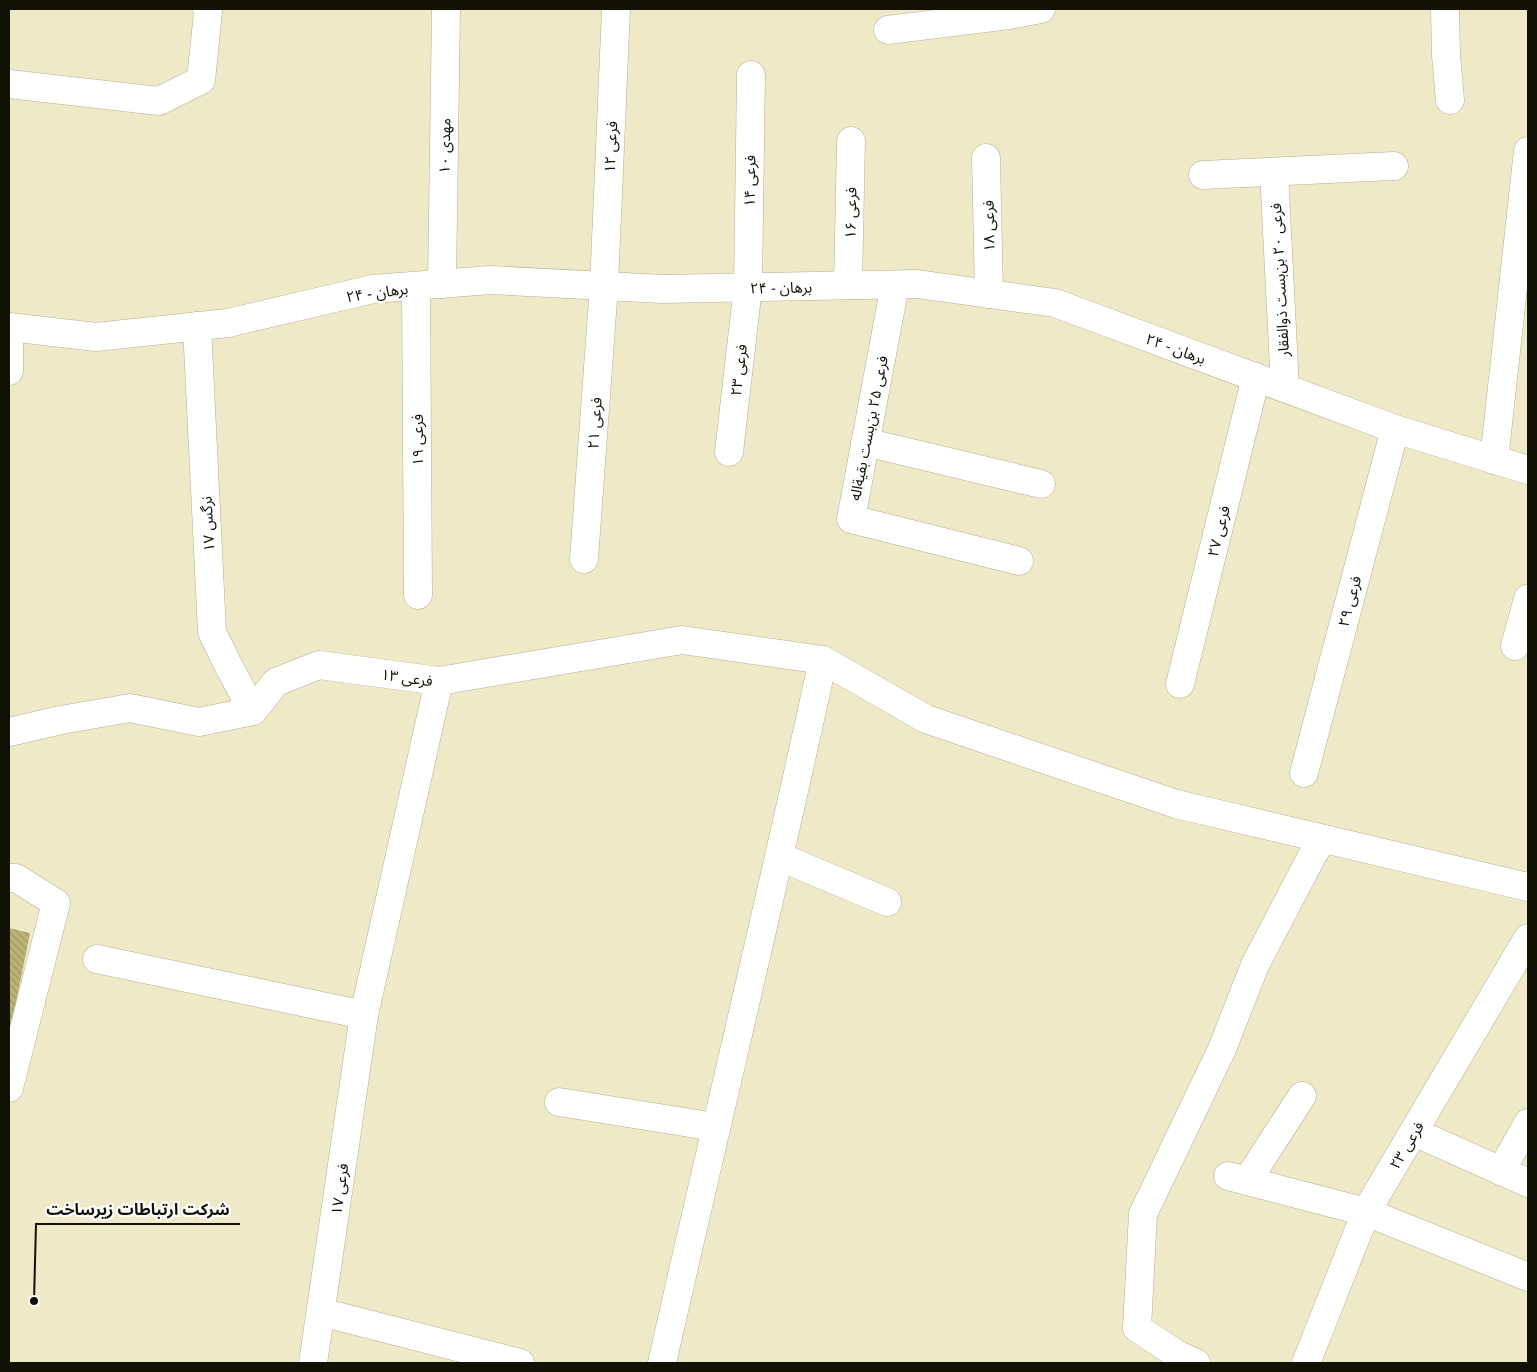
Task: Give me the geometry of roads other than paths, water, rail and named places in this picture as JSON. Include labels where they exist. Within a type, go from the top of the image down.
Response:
[{"type":"street","points":[[9,84],[160,101],[201,80],[207,9]]},
{"type":"street","name":"۱۰ مهدی","points":[[429,285],[446,9]]},
{"type":"street","name":"فرعی ۱۲","points":[[604,286],[616,9]]},
{"type":"street","points":[[888,30],[1010,16],[1040,9]]},
{"type":"street","points":[[1444,9],[1450,100]]},
{"type":"street","name":"فرعی ۱۴","points":[[748,287],[751,75]]},
{"type":"street","name":"فرعی ۱۶","points":[[848,285],[851,141]]},
{"type":"street","points":[[1494,460],[1528,151]]},
{"type":"street","name":"فرعی ۱۸","points":[[986,158],[989,294]]},
{"type":"street","points":[[1203,175],[1394,166]]},
{"type":"street","name":"فرعی ۲۰ بن‌بست ذوالفقار","points":[[1274,172],[1285,388]]},
{"type":"street","name":"۲۴ - برهان","points":[[9,327],[96,337],[228,322],[373,289],[491,280],[662,289],[917,284],[1055,303],[1395,429],[1528,470]]},
{"type":"street","name":"فرعی ۱۹","points":[[418,595],[429,285]]},
{"type":"street","name":"فرعی ۲۵ بن‌بست بقیة‌اله","points":[[895,285],[851,518],[1019,561]]},
{"type":"street","name":"فرعی ۲۱","points":[[584,559],[604,286]]},
{"type":"street","name":"فرعی ۲۳","points":[[729,452],[748,287]]},
{"type":"street","name":"۱۷ نرگس","points":[[197,326],[212,632],[254,711]]},
{"type":"street","points":[[9,327],[9,371]]},
{"type":"street","name":"فرعی ۲۷","points":[[1180,684],[1256,377]]},
{"type":"street","name":"فرعی ۲۹","points":[[1304,773],[1395,429]]},
{"type":"street","points":[[865,442],[1041,484]]},
{"type":"street","points":[[1515,646],[1528,599]]},
{"type":"street","name":"فرعی ۱۳","points":[[254,711],[276,682],[319,665],[439,681],[682,640],[823,660]]},
{"type":"street","points":[[662,1363],[715,1127],[780,857],[823,660],[926,719],[1176,804],[1528,887]]},
{"type":"street","name":"فرعی ۱۷","points":[[313,1363],[364,1014],[439,681]]},
{"type":"street","points":[[9,732],[61,720],[130,708],[199,722],[254,711]]},
{"type":"street","points":[[1196,1363],[1178,1355],[1137,1328],[1143,1214],[1222,1049],[1254,965],[1323,838]]},
{"type":"street","points":[[780,857],[887,902]]},
{"type":"street","points":[[9,878],[16,878],[56,903],[9,1088]]},
{"type":"street","name":"فرعی ۲۳","points":[[1306,1363],[1366,1212],[1528,938]]},
{"type":"street","points":[[98,959],[364,1014]]},
{"type":"street","points":[[1302,1096],[1238,1179],[1366,1212],[1528,1277]]},
{"type":"street","points":[[558,1102],[715,1127]]},
{"type":"street","points":[[1501,1171],[1528,1123]]},
{"type":"street","points":[[1414,1132],[1528,1183]]},
{"type":"street","points":[[321,1312],[520,1363]]},
{"type":"place","name":"شرکت ارتباطات زیرساخت","points":[[34,1301]]}]
